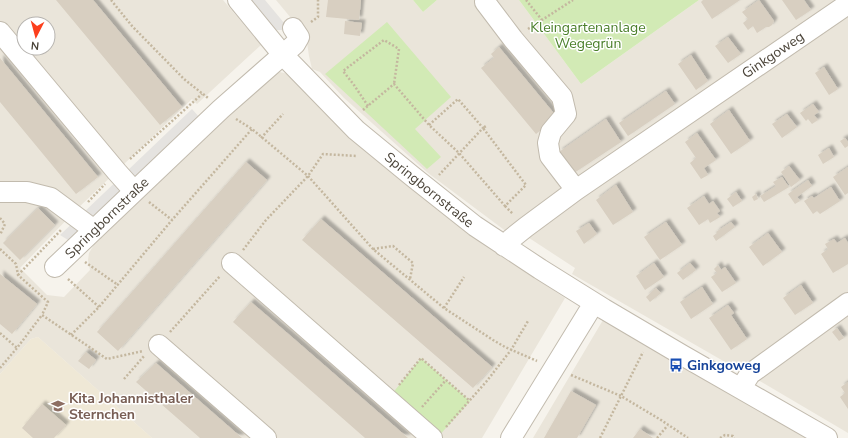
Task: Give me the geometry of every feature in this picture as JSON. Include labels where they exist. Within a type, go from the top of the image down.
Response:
[{"type":"street","name":"Springbornstraße","points":[[238,0],[283,55],[356,130],[475,226],[594,303],[827,438]]},
{"type":"street","points":[[485,2],[513,39],[562,96],[566,114],[551,132],[548,143],[550,156],[576,190]]},
{"type":"street","name":"Ginkgoweg","points":[[504,246],[526,227],[576,190],[848,4]]},
{"type":"street","points":[[283,55],[295,44],[299,37],[293,28]]},
{"type":"street","points":[[0,32],[116,172],[134,191]]},
{"type":"street","name":"Springbornstraße","points":[[55,267],[221,109],[283,55]]},
{"type":"street","points":[[0,192],[26,192],[51,198],[94,230]]},
{"type":"street","points":[[232,263],[410,419],[439,433]]},
{"type":"street","points":[[511,438],[594,303]]},
{"type":"street","points":[[741,388],[750,374],[848,303]]},
{"type":"street","points":[[159,345],[266,438]]},
{"type":"path","points":[[111,0],[132,26],[184,79],[221,109],[252,129],[308,176],[373,249],[444,308],[511,350],[621,396],[668,424],[688,438]]},
{"type":"path","points":[[526,0],[542,20]]},
{"type":"path","points":[[513,39],[573,0]]},
{"type":"path","points":[[359,115],[394,84],[399,49],[384,40],[343,71],[354,84],[368,106]]},
{"type":"path","points":[[394,84],[428,125],[459,153],[505,206],[526,185],[483,128],[458,99],[428,125]]},
{"type":"path","points":[[262,138],[283,114]]},
{"type":"path","points":[[436,178],[486,126]]},
{"type":"path","points":[[71,335],[99,307],[172,220],[252,129]]},
{"type":"path","points":[[159,345],[232,263],[266,220],[308,176],[323,154],[372,157],[379,149]]},
{"type":"path","points":[[134,191],[172,220]]},
{"type":"path","points":[[0,218],[4,224],[0,235]]},
{"type":"path","points":[[373,249],[393,246],[399,250],[413,263],[410,279]]},
{"type":"path","points":[[0,249],[16,264],[18,275],[48,302],[42,315],[0,368]]},
{"type":"path","points":[[71,252],[118,285]]},
{"type":"path","points":[[55,267],[99,307]]},
{"type":"path","points":[[444,308],[464,277]]},
{"type":"path","points":[[42,315],[107,359],[149,350],[124,379]]},
{"type":"path","points":[[439,433],[486,382],[511,350],[528,321]]},
{"type":"path","points":[[0,333],[17,348]]},
{"type":"path","points":[[600,438],[651,337]]},
{"type":"path","points":[[387,400],[421,358],[470,400]]},
{"type":"path","points":[[410,419],[446,380]]},
{"type":"path","points":[[657,438],[668,424]]},
{"type":"path","points":[[720,438],[725,435],[733,436],[734,438]]},
{"type":"shaded area","points":[[0,0],[223,0],[261,45],[197,104],[192,99],[77,209],[20,268],[47,295],[64,297],[90,270],[88,260],[89,253],[95,243],[268,79],[274,74],[280,72],[288,74],[493,250],[565,298],[482,438],[152,438],[38,337],[31,339],[0,374]]},
{"type":"shaded area","points":[[250,0],[265,0],[290,30],[276,30]]},
{"type":"shaded area","points":[[276,0],[413,0],[423,12],[437,0],[519,0],[581,84],[699,0],[848,0],[507,232],[428,173],[344,98],[320,72],[312,69],[306,36]]},
{"type":"shaded area","points":[[848,10],[848,294],[739,370],[572,274],[575,268],[523,234]]},
{"type":"shaded area","points":[[192,109],[200,118],[71,241],[60,235]]},
{"type":"shaded area","points":[[848,310],[848,433],[758,380]]},
{"type":"shaded area","points":[[603,320],[807,438],[533,438]]},
{"type":"shaded area","name":"Kita Johannisthaler Sternchen","points":[[38,337],[152,438],[0,438],[0,374],[31,339]]},
{"type":"green space","points":[[413,0],[437,0],[423,12]]},
{"type":"green space","name":"Kleingartenanlage Wegegrün","points":[[519,0],[699,0],[581,84]]},
{"type":"green space","points":[[387,22],[451,97],[415,129],[441,157],[427,169],[325,74]]},
{"type":"green space","points":[[421,358],[470,401],[437,438],[387,400]]},
{"type":"building","points":[[56,0],[93,0],[182,107],[160,125]]},
{"type":"building","points":[[328,0],[361,0],[359,20],[326,17]]},
{"type":"building","points":[[703,0],[740,0],[712,19],[701,2]]},
{"type":"building","points":[[759,0],[774,21],[772,25],[757,33],[753,26],[748,30],[743,23],[748,19],[742,12]]},
{"type":"building","points":[[782,0],[804,0],[811,10],[796,20]]},
{"type":"building","points":[[345,21],[362,23],[360,36],[344,34]]},
{"type":"building","points":[[728,37],[741,54],[728,63],[715,46]]},
{"type":"building","points":[[499,47],[557,117],[536,134],[481,68],[494,58],[491,54]]},
{"type":"building","points":[[691,55],[708,81],[696,90],[678,64]]},
{"type":"building","points":[[0,58],[98,177],[76,194],[0,102]]},
{"type":"building","points":[[824,67],[838,89],[829,95],[815,73]]},
{"type":"building","points":[[666,91],[675,104],[628,136],[619,123]]},
{"type":"building","points":[[813,104],[819,112],[814,115],[818,120],[812,124],[808,119],[806,121],[800,113]]},
{"type":"building","points":[[729,110],[750,141],[731,154],[710,124]]},
{"type":"building","points":[[787,114],[797,127],[782,138],[772,124]]},
{"type":"building","points":[[606,119],[621,142],[574,173],[559,152]]},
{"type":"building","points":[[697,133],[716,160],[704,168],[708,175],[701,179],[690,163],[696,158],[685,142]]},
{"type":"building","points":[[845,138],[848,142],[848,146],[845,148],[840,141]]},
{"type":"building","points":[[829,148],[834,157],[823,164],[818,155]]},
{"type":"building","points":[[246,162],[267,180],[118,351],[97,332]]},
{"type":"building","points":[[789,166],[800,180],[791,187],[781,172]]},
{"type":"building","points":[[848,167],[848,193],[845,195],[833,177]]},
{"type":"building","points":[[782,177],[789,187],[764,202],[760,196],[776,186],[773,182]]},
{"type":"building","points":[[808,180],[812,186],[797,197],[800,201],[795,204],[788,194]]},
{"type":"building","points":[[616,185],[633,212],[613,225],[596,200]]},
{"type":"building","points":[[831,187],[840,201],[820,214],[817,211],[813,214],[804,201],[812,196],[814,198]]},
{"type":"building","points":[[736,192],[742,201],[733,207],[727,199]]},
{"type":"building","points":[[756,194],[758,199],[754,201],[752,197]]},
{"type":"building","points":[[704,196],[709,204],[713,201],[720,211],[717,213],[720,217],[710,223],[708,219],[699,225],[687,208]]},
{"type":"building","points":[[38,208],[55,225],[20,260],[3,243]]},
{"type":"building","points":[[321,219],[492,367],[473,388],[302,240]]},
{"type":"building","points":[[666,222],[682,245],[660,260],[644,237]]},
{"type":"building","points":[[731,222],[735,227],[716,241],[713,236],[717,233],[716,232]]},
{"type":"building","points":[[589,223],[597,234],[584,244],[576,231]]},
{"type":"building","points":[[768,233],[782,252],[763,266],[749,247]]},
{"type":"building","points":[[845,238],[848,243],[848,264],[833,273],[821,254],[828,249],[825,244],[834,239],[837,243]]},
{"type":"building","points":[[654,263],[664,277],[645,290],[636,276]]},
{"type":"building","points":[[690,263],[696,270],[683,280],[677,273]]},
{"type":"building","points":[[718,265],[721,270],[725,267],[736,283],[722,292],[711,277],[717,273],[714,269]]},
{"type":"building","points":[[0,274],[37,304],[12,334],[0,324]]},
{"type":"building","points":[[801,285],[813,303],[795,315],[783,298]]},
{"type":"building","points":[[702,287],[713,304],[691,319],[680,302]]},
{"type":"building","points":[[656,288],[661,293],[650,302],[646,297]]},
{"type":"building","points":[[251,302],[408,438],[365,438],[233,322]]},
{"type":"building","points":[[728,305],[734,313],[731,315],[747,339],[731,350],[709,318]]},
{"type":"building","points":[[837,328],[844,338],[839,341],[832,332]]},
{"type":"building","points":[[86,352],[96,360],[89,369],[78,361]]},
{"type":"building","points":[[156,363],[242,438],[200,438],[136,382]]},
{"type":"building","points":[[848,382],[848,409],[840,397],[845,393],[841,387]]},
{"type":"building","points":[[571,391],[596,405],[577,438],[544,438]]},
{"type":"building","points":[[42,404],[66,425],[54,438],[33,438],[22,428]]},
{"type":"building","points":[[640,429],[653,438],[633,438]]},
{"type":"place","name":"Ginkgoweg","points":[[676,365]]},
{"type":"place","name":"Kita Johannisthaler Sternchen","points":[[58,406]]}]
